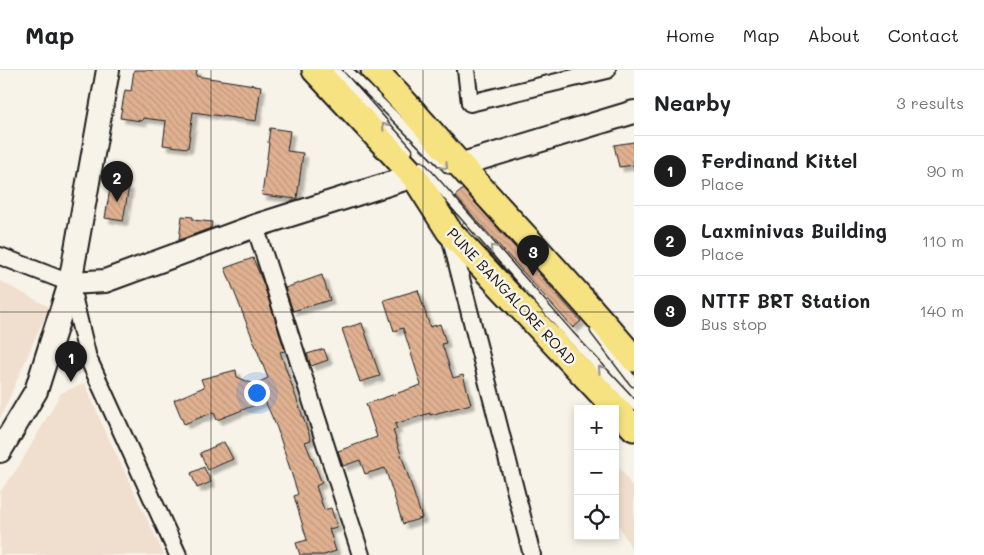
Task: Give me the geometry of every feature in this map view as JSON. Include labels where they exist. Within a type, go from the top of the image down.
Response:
[{"type":"main road","points":[[0,451],[36,391],[70,283],[108,70]]},
{"type":"main road","name":"PUNE BANGALORE ROAD","points":[[315,70],[414,165],[449,231],[634,428]]},
{"type":"main road","points":[[374,70],[403,99],[457,170],[593,310],[634,359]]},
{"type":"main road","points":[[457,170],[634,112]]},
{"type":"main road","points":[[70,283],[105,281],[414,165]]},
{"type":"street","points":[[466,70],[470,103],[607,70]]},
{"type":"street","points":[[255,226],[360,555]]},
{"type":"street","points":[[449,231],[532,555]]},
{"type":"street","points":[[0,256],[70,283],[88,358],[178,555]]},
{"type":"lane","points":[[336,70],[414,165],[634,405]]},
{"type":"lane","points":[[348,70],[457,170]]},
{"type":"lane","points":[[590,326],[634,382]]},
{"type":"shaded area","points":[[0,281],[49,307],[0,419]]},
{"type":"shaded area","points":[[85,383],[102,424],[164,555],[0,555],[0,492],[19,466],[61,393]]},
{"type":"shaded area","points":[[619,466],[634,490],[634,553],[619,526]]},
{"type":"building","points":[[134,70],[197,70],[196,76],[261,86],[256,121],[193,112],[188,148],[163,145],[166,121],[143,118],[142,121],[120,118],[125,90],[131,91]]},
{"type":"building","points":[[270,128],[290,131],[287,151],[303,153],[297,199],[262,195]]},
{"type":"building","points":[[634,142],[634,165],[619,167],[614,145]]},
{"type":"building","points":[[111,183],[129,186],[123,221],[105,218]]},
{"type":"building","points":[[463,189],[581,321],[573,328],[455,196]]},
{"type":"building","points":[[182,216],[193,217],[193,220],[212,222],[211,228],[179,240]]},
{"type":"building","points":[[253,258],[264,285],[285,351],[280,352],[311,440],[305,442],[322,483],[316,486],[324,510],[331,508],[337,527],[329,529],[336,551],[324,555],[300,555],[296,543],[307,540],[294,496],[298,494],[277,428],[265,401],[217,420],[214,412],[184,424],[174,400],[204,387],[201,379],[236,370],[237,377],[254,384],[268,378],[225,268]]},
{"type":"building","points":[[322,275],[330,300],[293,311],[285,288]]},
{"type":"building","points":[[418,290],[430,327],[440,324],[446,343],[442,344],[453,378],[463,375],[471,404],[430,415],[430,413],[395,424],[397,429],[393,430],[422,518],[403,524],[385,468],[365,474],[360,460],[343,466],[338,451],[377,437],[366,404],[421,385],[403,328],[394,331],[384,300]]},
{"type":"building","points":[[362,323],[380,376],[360,382],[342,329]]},
{"type":"building","points":[[324,349],[328,360],[311,366],[307,354]]},
{"type":"building","points":[[224,442],[233,459],[208,470],[200,453]]},
{"type":"building","points":[[204,467],[211,482],[197,488],[191,473]]},
{"type":"place","name":"Laxminivas Building","points":[[117,202]]},
{"type":"place","name":"NTTF BRT Station","points":[[533,276]]},
{"type":"place","name":"Ferdinand Kittel","points":[[71,382]]}]
